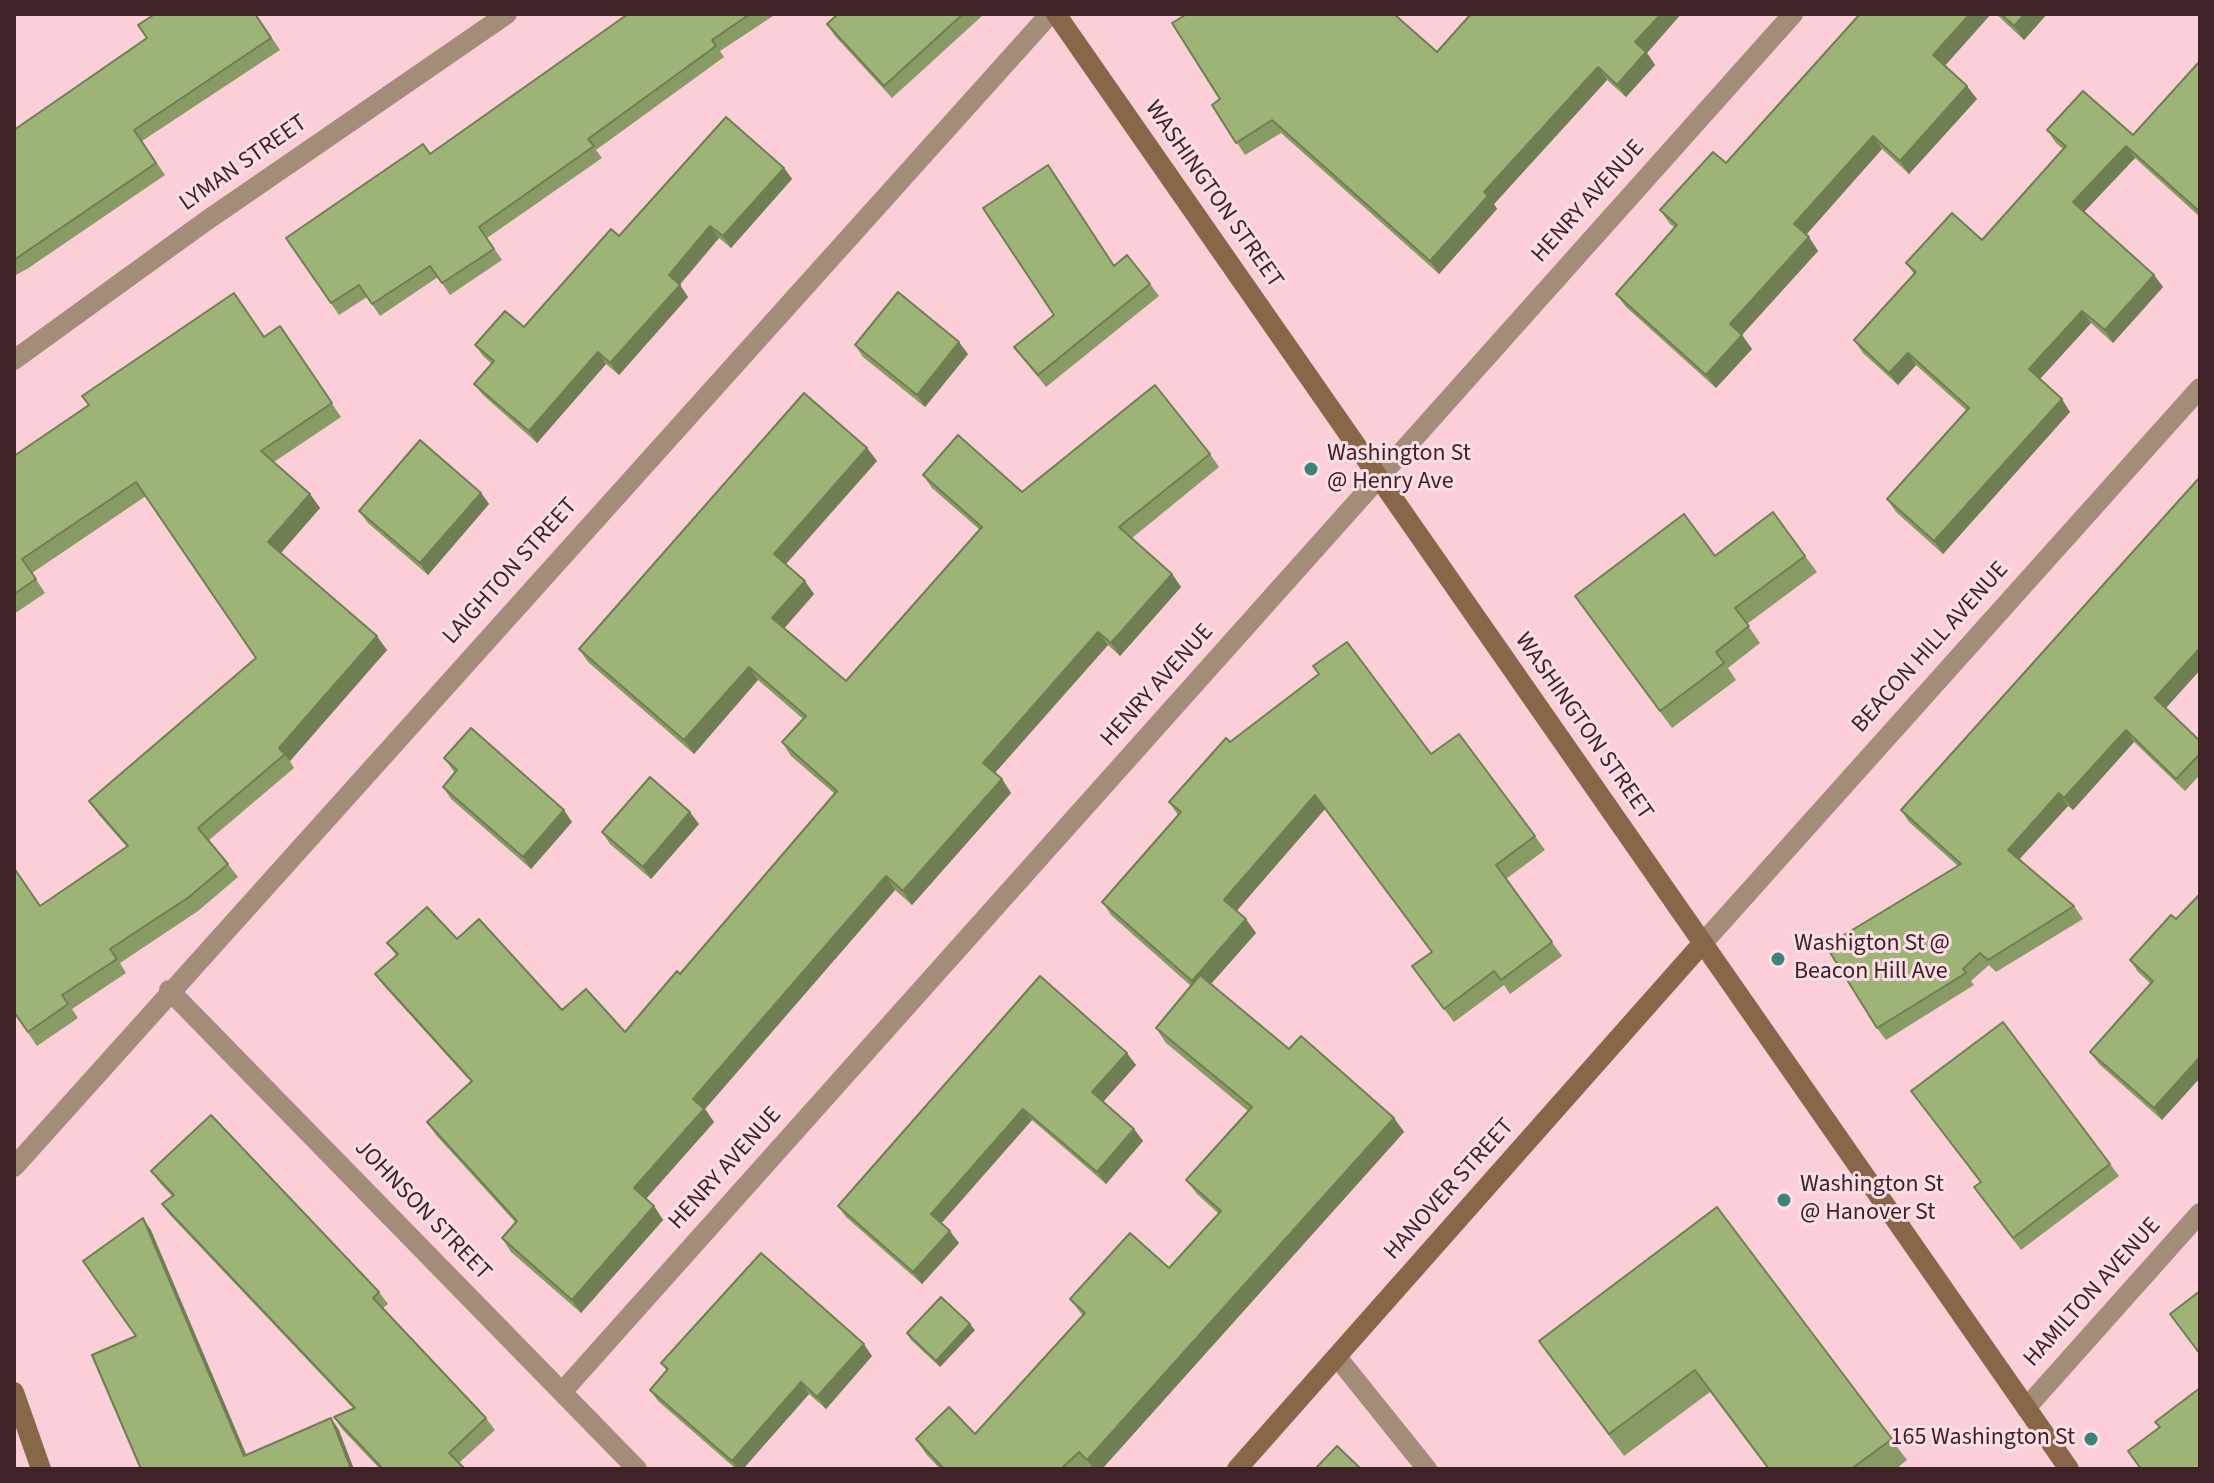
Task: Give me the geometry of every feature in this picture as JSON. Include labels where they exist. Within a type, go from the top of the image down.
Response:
[{"type":"main road","name":"WASHINGTON STREET","points":[[1056,14],[1701,945],[2069,1469]]},
{"type":"main road","name":"HANOVER STREET","points":[[1237,1469],[1701,945]]},
{"type":"main road","points":[[14,1392],[41,1469]]},
{"type":"street","name":"LYMAN STREET","points":[[14,360],[206,221],[507,14]]},
{"type":"street","name":"LAIGHTON STREET","points":[[14,1167],[169,990],[1050,14]]},
{"type":"street","name":"HENRY AVENUE","points":[[562,1392],[1377,476],[1793,14]]},
{"type":"street","name":"BEACON HILL AVENUE","points":[[1701,945],[2200,388]]},
{"type":"street","name":"JOHNSON STREET","points":[[169,990],[637,1469]]},
{"type":"street","name":"HAMILTON AVENUE","points":[[2026,1408],[2200,1213]]},
{"type":"street","points":[[1337,1357],[1427,1469]]},
{"type":"building","points":[[155,14],[255,14],[271,38],[134,130],[156,163],[14,260],[14,130],[147,38],[138,25]]},
{"type":"building","points":[[628,14],[750,14],[712,40],[716,46],[588,139],[594,146],[479,227],[494,249],[442,283],[430,266],[372,304],[359,285],[331,303],[286,238],[423,144],[430,154]]},
{"type":"building","points":[[838,14],[963,14],[884,86],[827,24]]},
{"type":"building","points":[[1187,14],[1394,14],[1437,52],[1471,14],[1661,14],[1635,42],[1646,52],[1617,85],[1598,67],[1484,192],[1488,196],[1430,261],[1272,120],[1236,143],[1212,105],[1220,99],[1172,23]]},
{"type":"building","points":[[1860,14],[1970,14],[1933,55],[1967,86],[1900,161],[1873,136],[1794,224],[1809,237],[1730,324],[1742,335],[1706,375],[1616,294],[1677,225],[1660,210],[1713,152],[1726,163]]},
{"type":"building","points":[[2001,14],[2025,14],[2014,26]]},
{"type":"building","points":[[2200,61],[2200,212],[2126,146],[2073,202],[2154,275],[2105,330],[2082,311],[2029,369],[2062,399],[1934,541],[1887,499],[1969,408],[1908,353],[1889,373],[1854,340],[1916,272],[1906,263],[1952,213],[1982,240],[2066,146],[2047,130],[2083,91],[2133,135]]},
{"type":"building","points":[[726,117],[784,168],[723,236],[710,226],[669,275],[680,285],[610,363],[598,352],[529,431],[474,384],[494,361],[475,345],[505,311],[524,327],[611,229],[619,236]]},
{"type":"building","points":[[1048,165],[1114,266],[1127,255],[1150,284],[1038,375],[1014,347],[1054,315],[983,208]]},
{"type":"building","points":[[898,292],[959,342],[917,395],[855,345]]},
{"type":"building","points":[[234,293],[264,337],[280,326],[332,403],[261,451],[310,494],[268,542],[377,636],[279,748],[285,754],[198,828],[228,864],[189,897],[110,949],[117,959],[62,995],[68,1004],[28,1032],[14,1012],[14,868],[40,906],[128,846],[89,801],[256,658],[136,482],[22,559],[36,579],[14,594],[14,456],[89,405],[82,396]]},
{"type":"building","points":[[1155,385],[1210,454],[1119,527],[1172,574],[1111,643],[1098,632],[983,763],[1002,779],[903,891],[886,876],[693,1099],[704,1109],[634,1188],[654,1206],[572,1300],[502,1238],[517,1221],[427,1122],[472,1081],[375,974],[398,954],[387,943],[427,907],[457,939],[479,919],[562,1010],[586,989],[625,1032],[677,971],[680,974],[837,791],[782,742],[806,716],[749,667],[684,740],[579,649],[804,393],[867,448],[774,554],[805,581],[772,618],[846,681],[982,527],[923,475],[958,435],[1022,492]]},
{"type":"building","points":[[420,440],[481,493],[420,563],[359,511]]},
{"type":"building","points":[[2200,477],[2200,648],[2155,698],[2200,741],[2200,754],[2176,779],[2126,730],[2064,798],[2059,793],[2008,850],[2074,906],[1988,960],[1980,953],[1963,969],[1966,973],[1877,1028],[1826,946],[1961,864],[1901,810]]},
{"type":"building","points":[[1773,512],[1805,556],[1735,608],[1749,626],[1716,652],[1724,663],[1660,711],[1575,596],[1684,514],[1715,556]]},
{"type":"building","points":[[1347,642],[1431,754],[1459,734],[1535,836],[1496,865],[1552,942],[1501,980],[1494,971],[1444,1009],[1412,966],[1432,952],[1315,795],[1224,900],[1246,919],[1192,981],[1102,902],[1181,812],[1169,802],[1226,738],[1230,742],[1319,674],[1313,666]]},
{"type":"building","points":[[471,728],[564,810],[523,857],[443,787],[457,770],[444,758]]},
{"type":"building","points":[[650,777],[690,812],[643,867],[602,832]]},
{"type":"building","points":[[2200,894],[2200,1057],[2154,1108],[2090,1052],[2153,981],[2130,960],[2171,915],[2176,919]]},
{"type":"building","points":[[1200,975],[1289,1049],[1301,1036],[1394,1118],[1087,1460],[1079,1452],[1061,1469],[944,1469],[916,1439],[949,1407],[975,1434],[1085,1313],[1070,1299],[1130,1233],[1169,1268],[1221,1211],[1186,1180],[1252,1107],[1156,1028]]},
{"type":"building","points":[[1040,976],[1127,1053],[1092,1092],[1134,1129],[1097,1172],[1023,1109],[931,1214],[950,1231],[913,1272],[838,1206]]},
{"type":"building","points":[[2003,1022],[2110,1164],[2013,1238],[1974,1187],[1981,1182],[1911,1091]]},
{"type":"building","points":[[211,1115],[379,1292],[373,1298],[486,1418],[449,1453],[465,1469],[383,1469],[334,1417],[355,1408],[162,1204],[174,1195],[151,1171]]},
{"type":"building","points":[[1717,1207],[1892,1439],[1851,1469],[1769,1469],[1695,1370],[1609,1434],[1539,1341]]},
{"type":"building","points":[[143,1218],[244,1456],[331,1418],[351,1469],[141,1469],[92,1355],[136,1336],[83,1261]]},
{"type":"building","points":[[761,1253],[864,1344],[817,1397],[801,1382],[732,1461],[650,1390],[668,1369],[661,1363]]},
{"type":"building","points":[[2200,1291],[2200,1354],[2170,1314]]},
{"type":"building","points":[[941,1297],[970,1324],[936,1361],[907,1333]]},
{"type":"building","points":[[2200,1388],[2200,1469],[2141,1469],[2128,1451],[2160,1427],[2155,1422]]},
{"type":"building","points":[[1337,1446],[1361,1469],[1315,1469]]},
{"type":"place","name":"Washington St @ Henry Ave","points":[[1311,469]]},
{"type":"place","name":"Washigton St @ Beacon Hill Ave","points":[[1778,959]]},
{"type":"place","name":"Washington St @ Hanover St","points":[[1784,1200]]},
{"type":"place","name":"165 Washington St","points":[[2091,1439]]}]
